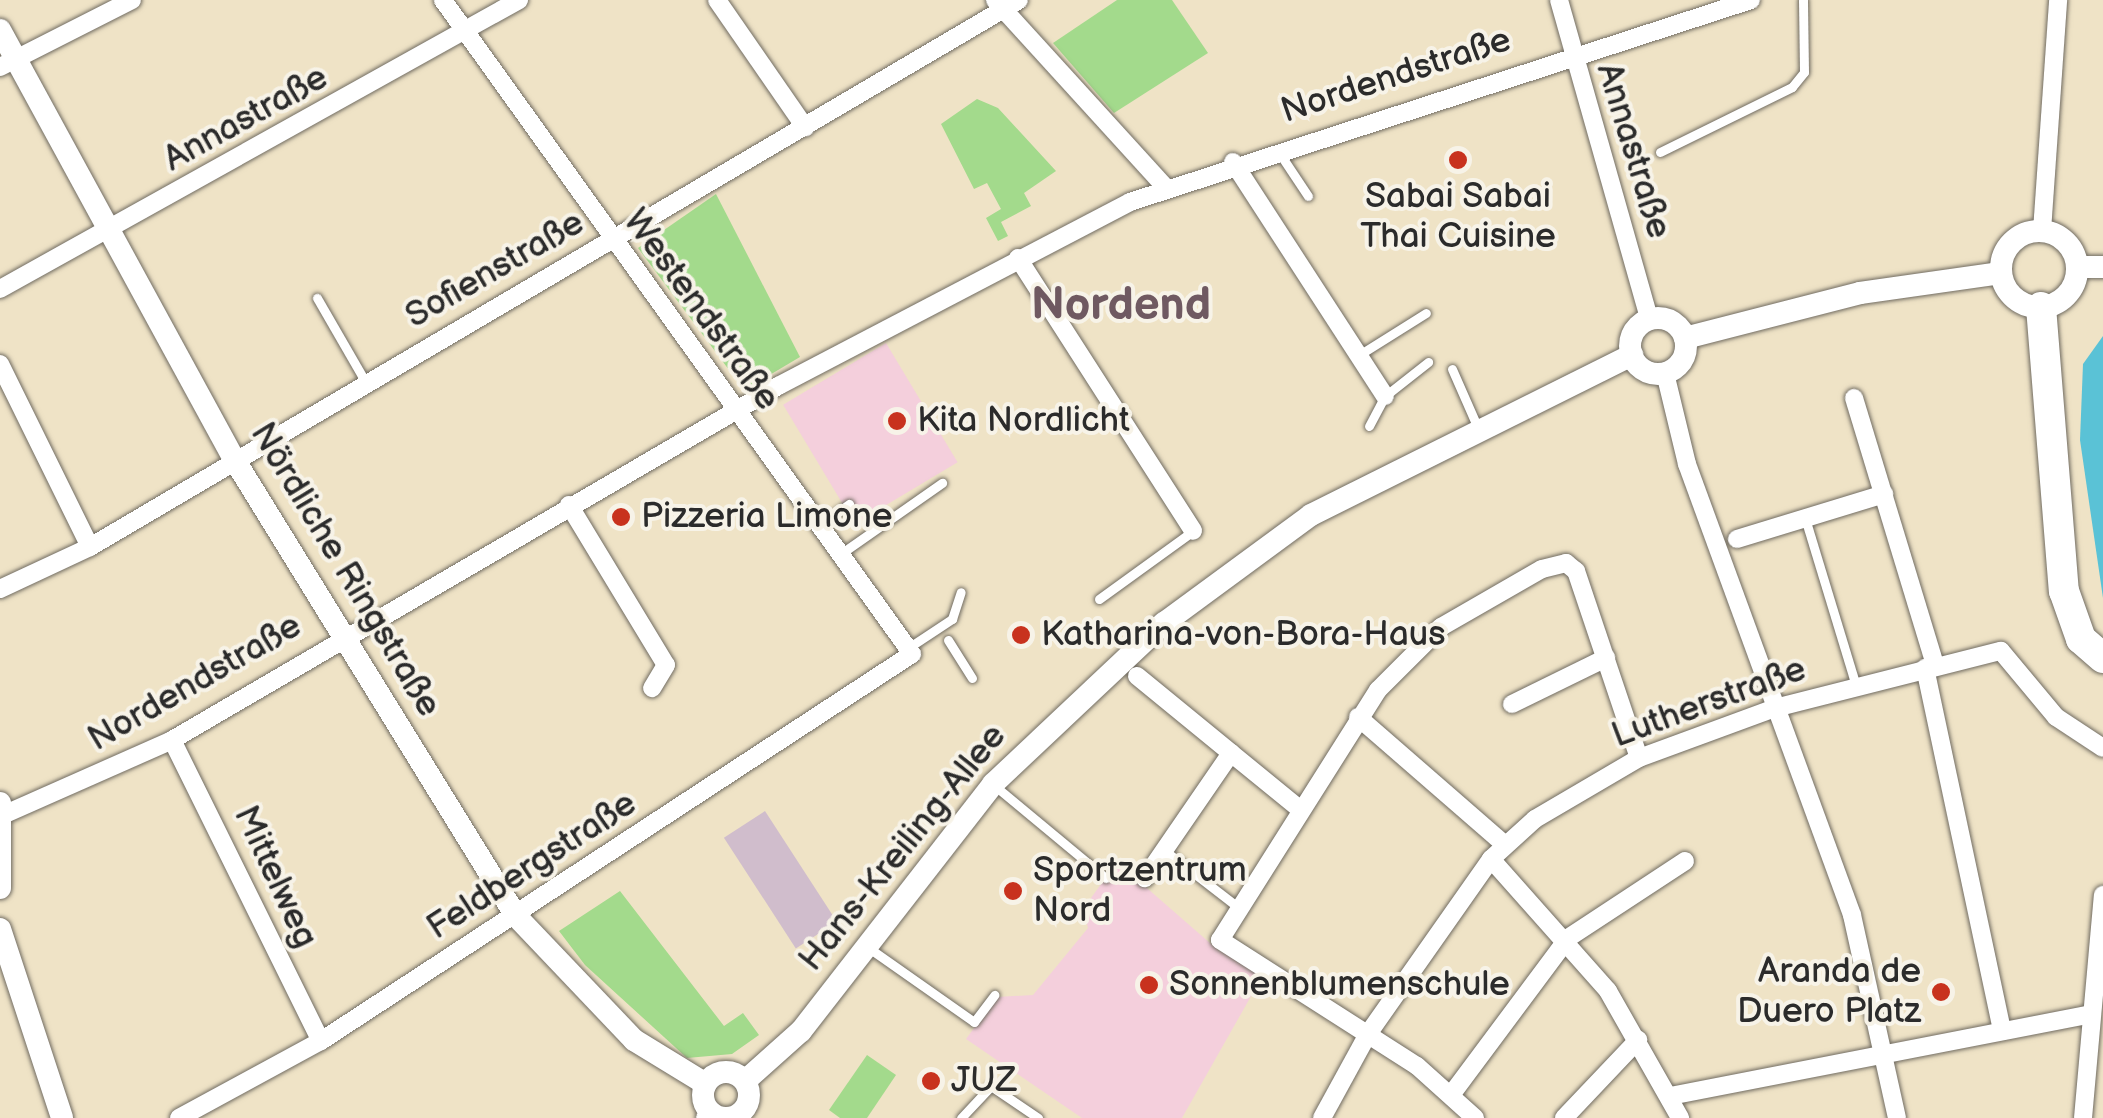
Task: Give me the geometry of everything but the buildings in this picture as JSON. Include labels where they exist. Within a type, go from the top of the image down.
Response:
[{"type":"main road","points":[[2041,308],[2064,591],[2073,626],[2103,658]]},
{"type":"street","points":[[8,63],[132,0]]},
{"type":"street","name":"Westendstraße","points":[[443,0],[472,32],[610,241],[910,651]]},
{"type":"street","name":"Annastraße","points":[[0,289],[472,32],[519,0]]},
{"type":"street","points":[[717,0],[805,127]]},
{"type":"street","name":"Annastraße","points":[[1559,0],[1570,54],[1649,320]]},
{"type":"street","name":"Nordendstraße","points":[[2,809],[172,740],[734,411],[1018,258],[1164,186],[1570,54],[1751,0]]},
{"type":"street","points":[[2042,231],[2058,0]]},
{"type":"street","points":[[1006,4],[1164,186]]},
{"type":"street","name":"Sofienstraße","points":[[0,588],[90,547],[805,127],[1006,4]]},
{"type":"street","name":"Nördliche Ringstraße","points":[[0,30],[8,63],[111,231],[234,459],[516,916],[624,1030],[706,1084]]},
{"type":"street","points":[[1233,162],[1385,396]]},
{"type":"street","points":[[2042,231],[2062,239],[2078,267],[2068,295],[2041,308],[2019,302],[2001,273],[2012,242],[2042,231]]},
{"type":"street","points":[[1018,258],[1194,531]]},
{"type":"street","points":[[2078,267],[2103,267]]},
{"type":"street","points":[[1685,338],[1860,293],[2001,273]]},
{"type":"street","points":[[1649,320],[1671,322],[1685,338],[1680,364],[1665,373],[1645,370],[1632,355],[1632,338],[1649,320]]},
{"type":"street","name":"Hans-Kreiling-Allee","points":[[744,1081],[801,1031],[864,944],[994,784],[1201,594],[1311,515],[1478,426],[1632,355]]},
{"type":"street","points":[[0,364],[90,547]]},
{"type":"street","points":[[1665,373],[1687,464],[1852,915],[1887,1054],[1897,1118]]},
{"type":"street","points":[[1854,398],[1930,666],[2002,1031]]},
{"type":"street","points":[[1736,539],[1884,494]]},
{"type":"street","points":[[569,505],[666,666],[652,688]]},
{"type":"street","points":[[1475,1118],[1452,1095],[1368,1034],[1220,940],[1358,717],[1441,627],[1558,563],[1576,571],[1638,758]]},
{"type":"street","name":"Lutherstraße","points":[[1322,1118],[1368,1034],[1491,858],[1504,844],[1638,758],[1774,708],[2001,650],[2056,717],[2103,748]]},
{"type":"street","name":"Feldbergstraße","points":[[178,1118],[322,1041],[516,916],[910,651]]},
{"type":"street","points":[[1512,704],[1606,658]]},
{"type":"street","points":[[1137,676],[1300,810]]},
{"type":"street","points":[[1358,717],[1504,844]]},
{"type":"street","name":"Mittelweg","points":[[172,740],[322,1041]]},
{"type":"street","points":[[1146,878],[1231,753]]},
{"type":"street","points":[[0,888],[2,809]]},
{"type":"street","points":[[1491,858],[1568,938],[1638,1040],[1680,1118]]},
{"type":"street","points":[[1452,1095],[1568,938],[1685,861]]},
{"type":"street","points":[[2083,1118],[2103,895]]},
{"type":"street","points":[[0,929],[62,1118]]},
{"type":"street","points":[[1670,1096],[2090,1014]]},
{"type":"street","points":[[1564,1118],[1638,1040]]},
{"type":"street","points":[[721,1073],[744,1081],[742,1116],[708,1115],[706,1084],[721,1073]]},
{"type":"lane","points":[[1660,152],[1792,87],[1804,72],[1803,0]]},
{"type":"lane","points":[[1276,148],[1308,196]]},
{"type":"lane","points":[[317,298],[366,383]]},
{"type":"lane","points":[[1359,355],[1426,313]]},
{"type":"lane","points":[[1369,426],[1385,396],[1428,362]]},
{"type":"lane","points":[[1452,369],[1478,426]]},
{"type":"lane","points":[[839,555],[942,483]]},
{"type":"lane","points":[[818,526],[848,504]]},
{"type":"lane","points":[[1805,518],[1856,686]]},
{"type":"lane","points":[[1099,599],[1194,531]]},
{"type":"lane","points":[[910,651],[952,619],[961,592]]},
{"type":"lane","points":[[948,640],[972,678]]},
{"type":"lane","points":[[994,784],[1106,878]]},
{"type":"lane","points":[[1164,850],[1239,908]]},
{"type":"lane","points":[[864,944],[974,1022],[994,996]]},
{"type":"lane","points":[[961,1118],[991,1086],[1038,1118]]},
{"type":"shaded area","points":[[886,343],[958,462],[855,524],[783,405]]},
{"type":"shaded area","points":[[765,811],[837,922],[796,948],[724,838]]},
{"type":"shaded area","name":"Sonnenblumenschule","points":[[1117,862],[1218,950],[1263,975],[1182,1118],[1082,1118],[966,1039],[997,997],[1033,995],[1088,928],[1083,909]]},
{"type":"green space","points":[[1117,0],[1172,0],[1208,53],[1114,113],[1053,43]]},
{"type":"green space","points":[[977,99],[998,108],[1056,171],[1024,193],[1031,206],[1001,222],[1008,236],[998,241],[986,218],[1001,209],[987,183],[974,189],[941,124]]},
{"type":"green space","points":[[716,194],[800,357],[744,390],[638,248]]},
{"type":"green space","points":[[620,891],[724,1026],[743,1013],[759,1035],[732,1054],[687,1058],[585,965],[559,931]]},
{"type":"green space","points":[[867,1055],[896,1075],[867,1118],[840,1118],[829,1110]]},
{"type":"water","points":[[2103,336],[2103,598],[2080,440],[2083,364]]},
{"type":"place","name":"Sabai Sabai Thai Cuisine","points":[[1458,160]]},
{"type":"place","name":"Kita Nordlicht","points":[[897,421]]},
{"type":"place","name":"Pizzeria Limone","points":[[621,517]]},
{"type":"place","name":"Katharina-von-Bora-Haus","points":[[1021,635]]},
{"type":"place","name":"Sportzentrum Nord","points":[[1013,891]]},
{"type":"place","name":"Sonnenblumenschule","points":[[1149,985]]},
{"type":"place","name":"Aranda de Duero Platz","points":[[1941,992]]},
{"type":"place","name":"JUZ","points":[[931,1081]]},
{"type":"district","name":"Nordend","points":[[1121,306]]}]
